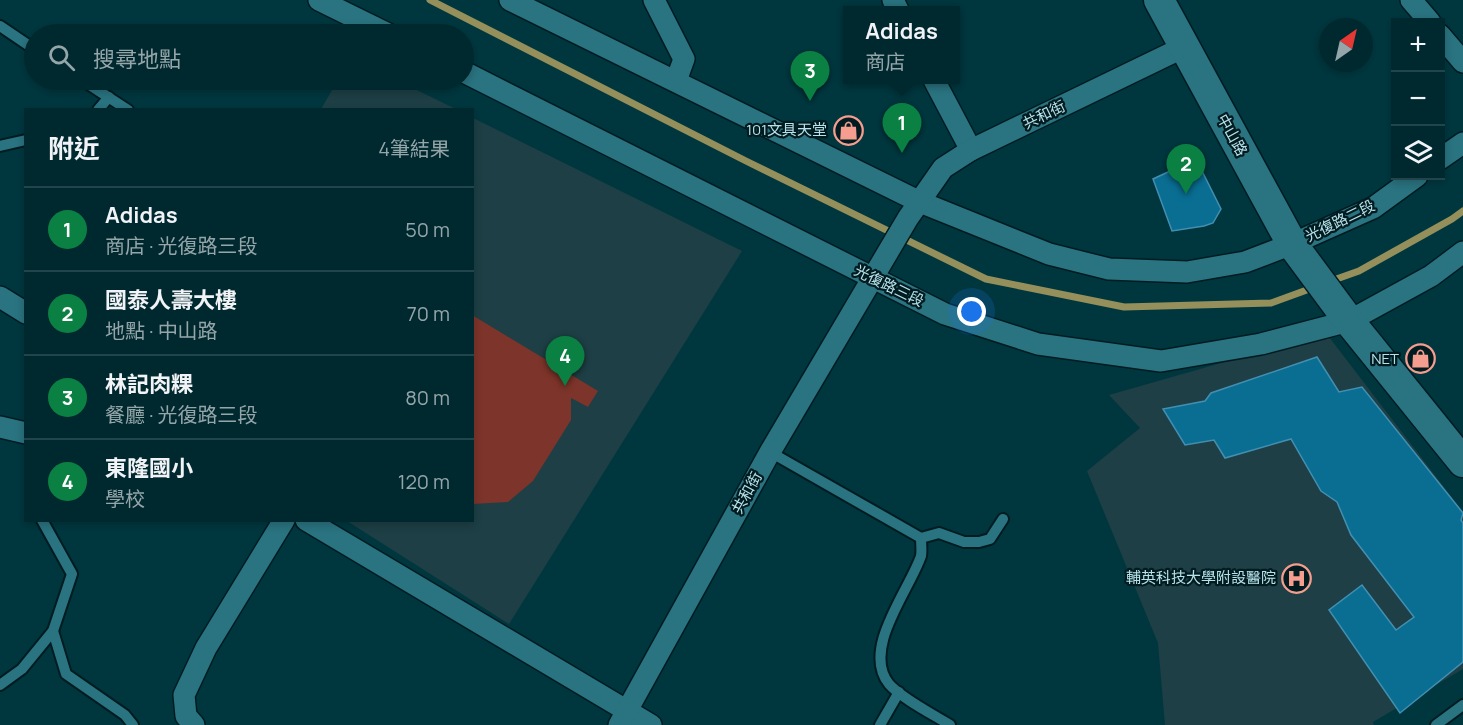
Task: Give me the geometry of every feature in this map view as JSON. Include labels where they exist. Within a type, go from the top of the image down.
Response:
[{"type":"main road","name":"中山路","points":[[1159,0],[1292,244],[1342,311]]},
{"type":"main road","points":[[1342,311],[1463,462]]},
{"type":"street","points":[[319,0],[368,24]]},
{"type":"street","points":[[510,0],[676,81],[914,210],[1049,254],[1109,269],[1187,272],[1245,262],[1292,244]]},
{"type":"street","points":[[654,0],[684,58],[676,81]]},
{"type":"street","points":[[1411,0],[1427,18]]},
{"type":"street","points":[[1445,41],[1463,62]]},
{"type":"street","name":"共和街","points":[[623,718],[770,452],[888,250],[943,168],[971,150],[1184,47]]},
{"type":"street","name":"光復路三段","points":[[474,77],[945,314],[1038,344],[1161,361],[1261,344],[1342,311]]},
{"type":"street","points":[[936,84],[971,150]]},
{"type":"street","points":[[1445,156],[1463,143]]},
{"type":"street","name":"光復路二段","points":[[1292,244],[1373,207],[1411,180]]},
{"type":"street","points":[[1342,311],[1431,276],[1463,252]]},
{"type":"street","points":[[0,297],[24,312]]},
{"type":"street","points":[[0,427],[24,433]]},
{"type":"street","points":[[194,725],[186,716],[184,695],[206,648],[283,522]]},
{"type":"street","points":[[309,522],[623,718],[651,725]]},
{"type":"lane","points":[[0,26],[24,42]]},
{"type":"lane","points":[[98,90],[125,108]]},
{"type":"lane","points":[[100,108],[109,97]]},
{"type":"lane","points":[[0,146],[24,140]]},
{"type":"lane","points":[[770,452],[921,538],[939,533],[964,542],[979,542],[990,539],[1003,519]]},
{"type":"lane","points":[[0,685],[22,669],[53,630],[72,574],[43,522]]},
{"type":"lane","points":[[921,538],[922,554],[888,625],[881,652],[882,672],[890,685],[950,725]]},
{"type":"lane","points":[[53,630],[66,674],[125,714],[133,725]]},
{"type":"lane","points":[[880,725],[899,692]]},
{"type":"lane","points":[[1436,725],[1463,705]]},
{"type":"shaded area","points":[[332,90],[417,90],[454,108],[322,108]]},
{"type":"shaded area","points":[[474,118],[742,251],[509,624],[349,522],[474,522]]},
{"type":"shaded area","points":[[474,316],[598,391],[588,407],[571,398],[571,420],[533,481],[508,502],[474,504]]},
{"type":"shaded area","name":"輔英科技大學附設醫院","points":[[1326,333],[1463,512],[1463,669],[1373,722],[1374,725],[1165,725],[1158,643],[1087,471],[1140,428],[1109,395]]},
{"type":"building","points":[[1196,159],[1221,209],[1213,223],[1172,231],[1153,179]]},
{"type":"building","points":[[1317,357],[1339,392],[1362,387],[1463,513],[1461,520],[1463,523],[1463,662],[1400,713],[1329,610],[1362,585],[1396,630],[1414,617],[1351,535],[1337,502],[1321,491],[1291,439],[1225,458],[1214,440],[1185,445],[1163,409],[1205,401],[1211,393]]},
{"type":"waterway","points":[[430,0],[746,161],[986,279],[1124,307],[1271,303],[1315,287]]},
{"type":"waterway","points":[[1328,282],[1359,271],[1463,211]]},
{"type":"place","name":"林記肉粿","points":[[810,101]]},
{"type":"place","name":"101文具天堂","points":[[848,130]]},
{"type":"place","name":"Adidas","points":[[902,153]]},
{"type":"place","name":"國泰人壽大樓","points":[[1186,194]]},
{"type":"place","name":"NET","points":[[1420,359]]},
{"type":"place","name":"東隆國小","points":[[565,386]]},
{"type":"place","name":"輔英科技大學附設醫院","points":[[1297,578]]}]
